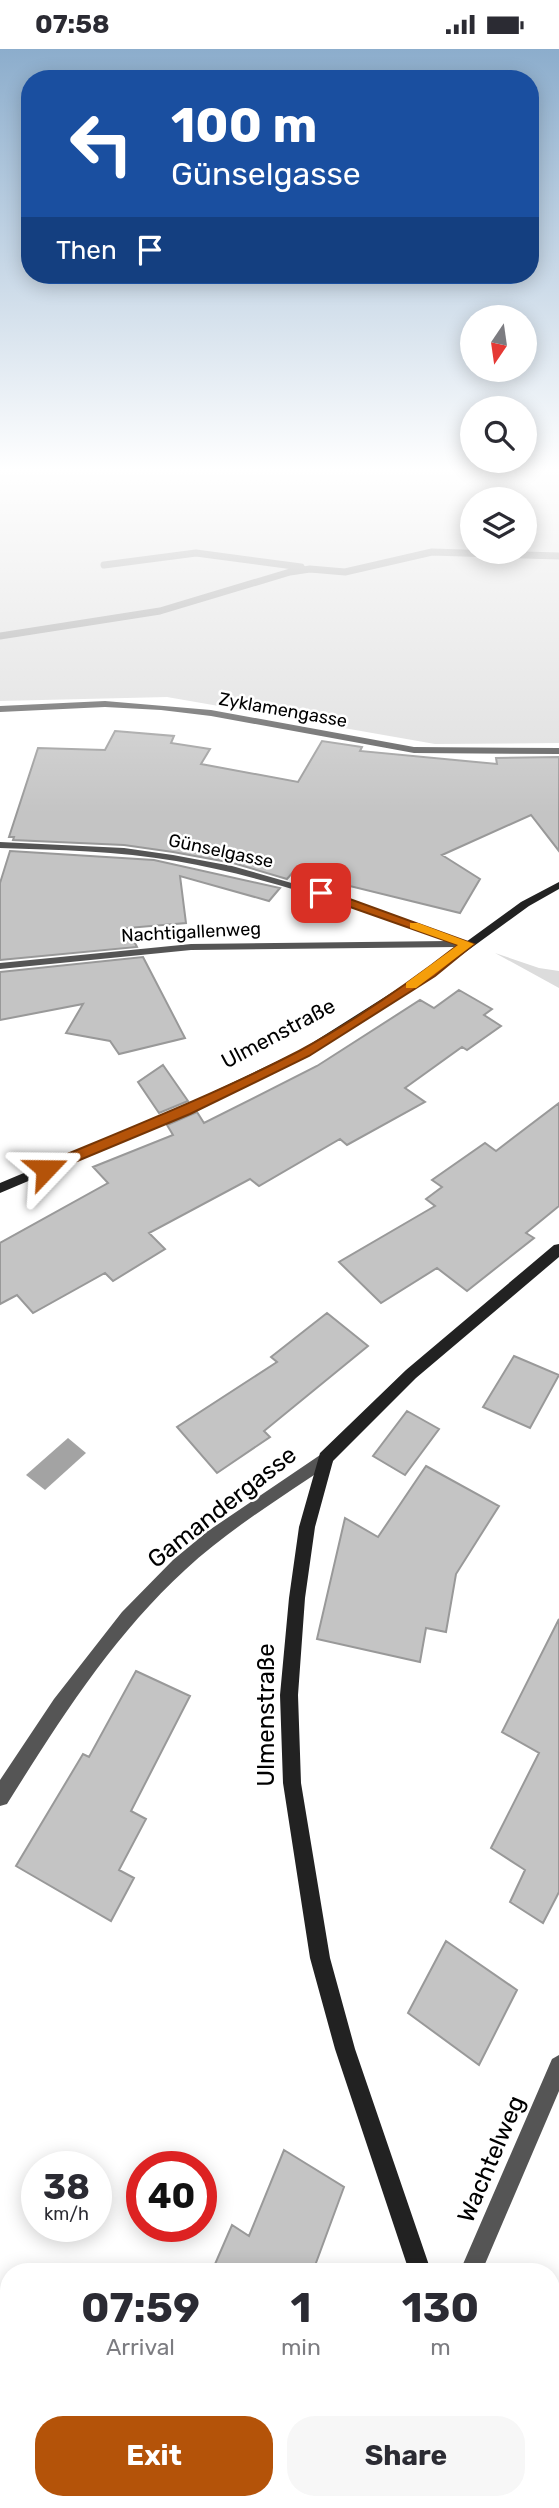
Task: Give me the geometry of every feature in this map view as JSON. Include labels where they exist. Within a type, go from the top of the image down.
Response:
[{"type":"street","name":"Zyklamengasse","points":[[0,709],[105,704],[161,707],[414,750],[559,751]]},
{"type":"street","name":"Günselgasse","points":[[0,845],[132,852],[196,862],[321,893],[468,944]]},
{"type":"street","name":"Ulmenstraße","points":[[0,1188],[185,1110],[305,1053],[430,973],[525,904],[559,885]]},
{"type":"street","name":"Nachtigallenweg","points":[[0,966],[157,949],[468,944]]},
{"type":"street","name":"Ulmenstraße","points":[[417,2263],[345,2049],[320,1958],[292,1783],[289,1695],[297,1598],[307,1527],[326,1458],[411,1374],[559,1249]]},
{"type":"street","name":"Gamandergasse","points":[[0,1797],[52,1716],[94,1658],[179,1565],[230,1525],[326,1458]]},
{"type":"street","name":"Wachtelweg","points":[[474,2263],[559,2066]]},
{"type":"shaded area","points":[[0,584],[559,584],[559,743],[435,744],[167,697],[0,701]]},
{"type":"shaded area","points":[[495,953],[539,968],[559,971],[559,988]]},
{"type":"shaded area","points":[[68,1438],[86,1453],[45,1490],[26,1475]]},
{"type":"building","points":[[115,731],[174,736],[171,743],[210,749],[201,764],[298,782],[322,741],[362,747],[360,751],[497,764],[496,758],[559,757],[559,851],[531,815],[442,855],[480,879],[460,913],[293,872],[287,879],[233,863],[173,852],[124,845],[13,840],[14,837],[9,837],[38,748],[105,750]]},
{"type":"building","points":[[10,851],[154,860],[280,888],[269,901],[180,876],[186,923],[127,928],[137,947],[0,960],[0,883]]},
{"type":"building","points":[[143,957],[185,1038],[119,1054],[110,1041],[66,1033],[83,1004],[0,1020],[0,972]]},
{"type":"building","points":[[459,990],[492,1009],[484,1015],[501,1026],[467,1050],[462,1047],[405,1088],[425,1102],[347,1145],[340,1139],[259,1186],[250,1179],[149,1233],[165,1249],[113,1281],[105,1273],[33,1313],[17,1295],[0,1304],[0,1243],[108,1183],[93,1167],[173,1135],[167,1125],[197,1112],[204,1123],[317,1066],[420,1000],[434,1008]]},
{"type":"building","points":[[163,1065],[188,1101],[159,1113],[138,1082]]},
{"type":"building","points":[[559,1103],[559,1206],[526,1233],[534,1238],[467,1291],[437,1268],[381,1303],[339,1262],[435,1206],[426,1199],[442,1187],[432,1180],[485,1143],[496,1151]]},
{"type":"building","points":[[327,1313],[368,1346],[264,1431],[270,1437],[217,1473],[177,1427],[277,1362],[271,1357]]},
{"type":"building","points":[[514,1356],[559,1375],[530,1428],[483,1407]]},
{"type":"building","points":[[407,1411],[439,1429],[405,1475],[373,1456]]},
{"type":"building","points":[[426,1466],[499,1506],[456,1574],[446,1632],[426,1628],[420,1662],[317,1639],[345,1518],[378,1537]]},
{"type":"building","points":[[559,1619],[559,1892],[543,1923],[510,1902],[525,1870],[491,1848],[539,1753],[502,1732]]},
{"type":"building","points":[[136,1671],[190,1696],[131,1811],[146,1819],[119,1870],[134,1878],[111,1921],[16,1866],[83,1754],[89,1757]]},
{"type":"building","points":[[446,1941],[517,1990],[479,2065],[408,2013]]},
{"type":"building","points":[[284,2150],[344,2187],[316,2263],[215,2263],[232,2225],[249,2236]]},
{"type":"waterway","points":[[0,636],[160,611],[251,584]]},
{"type":"slow traffic","points":[[411,985],[468,944],[414,926]]},
{"type":"route","points":[[46,1169],[185,1110],[305,1053],[430,973],[468,944],[321,893]]}]
